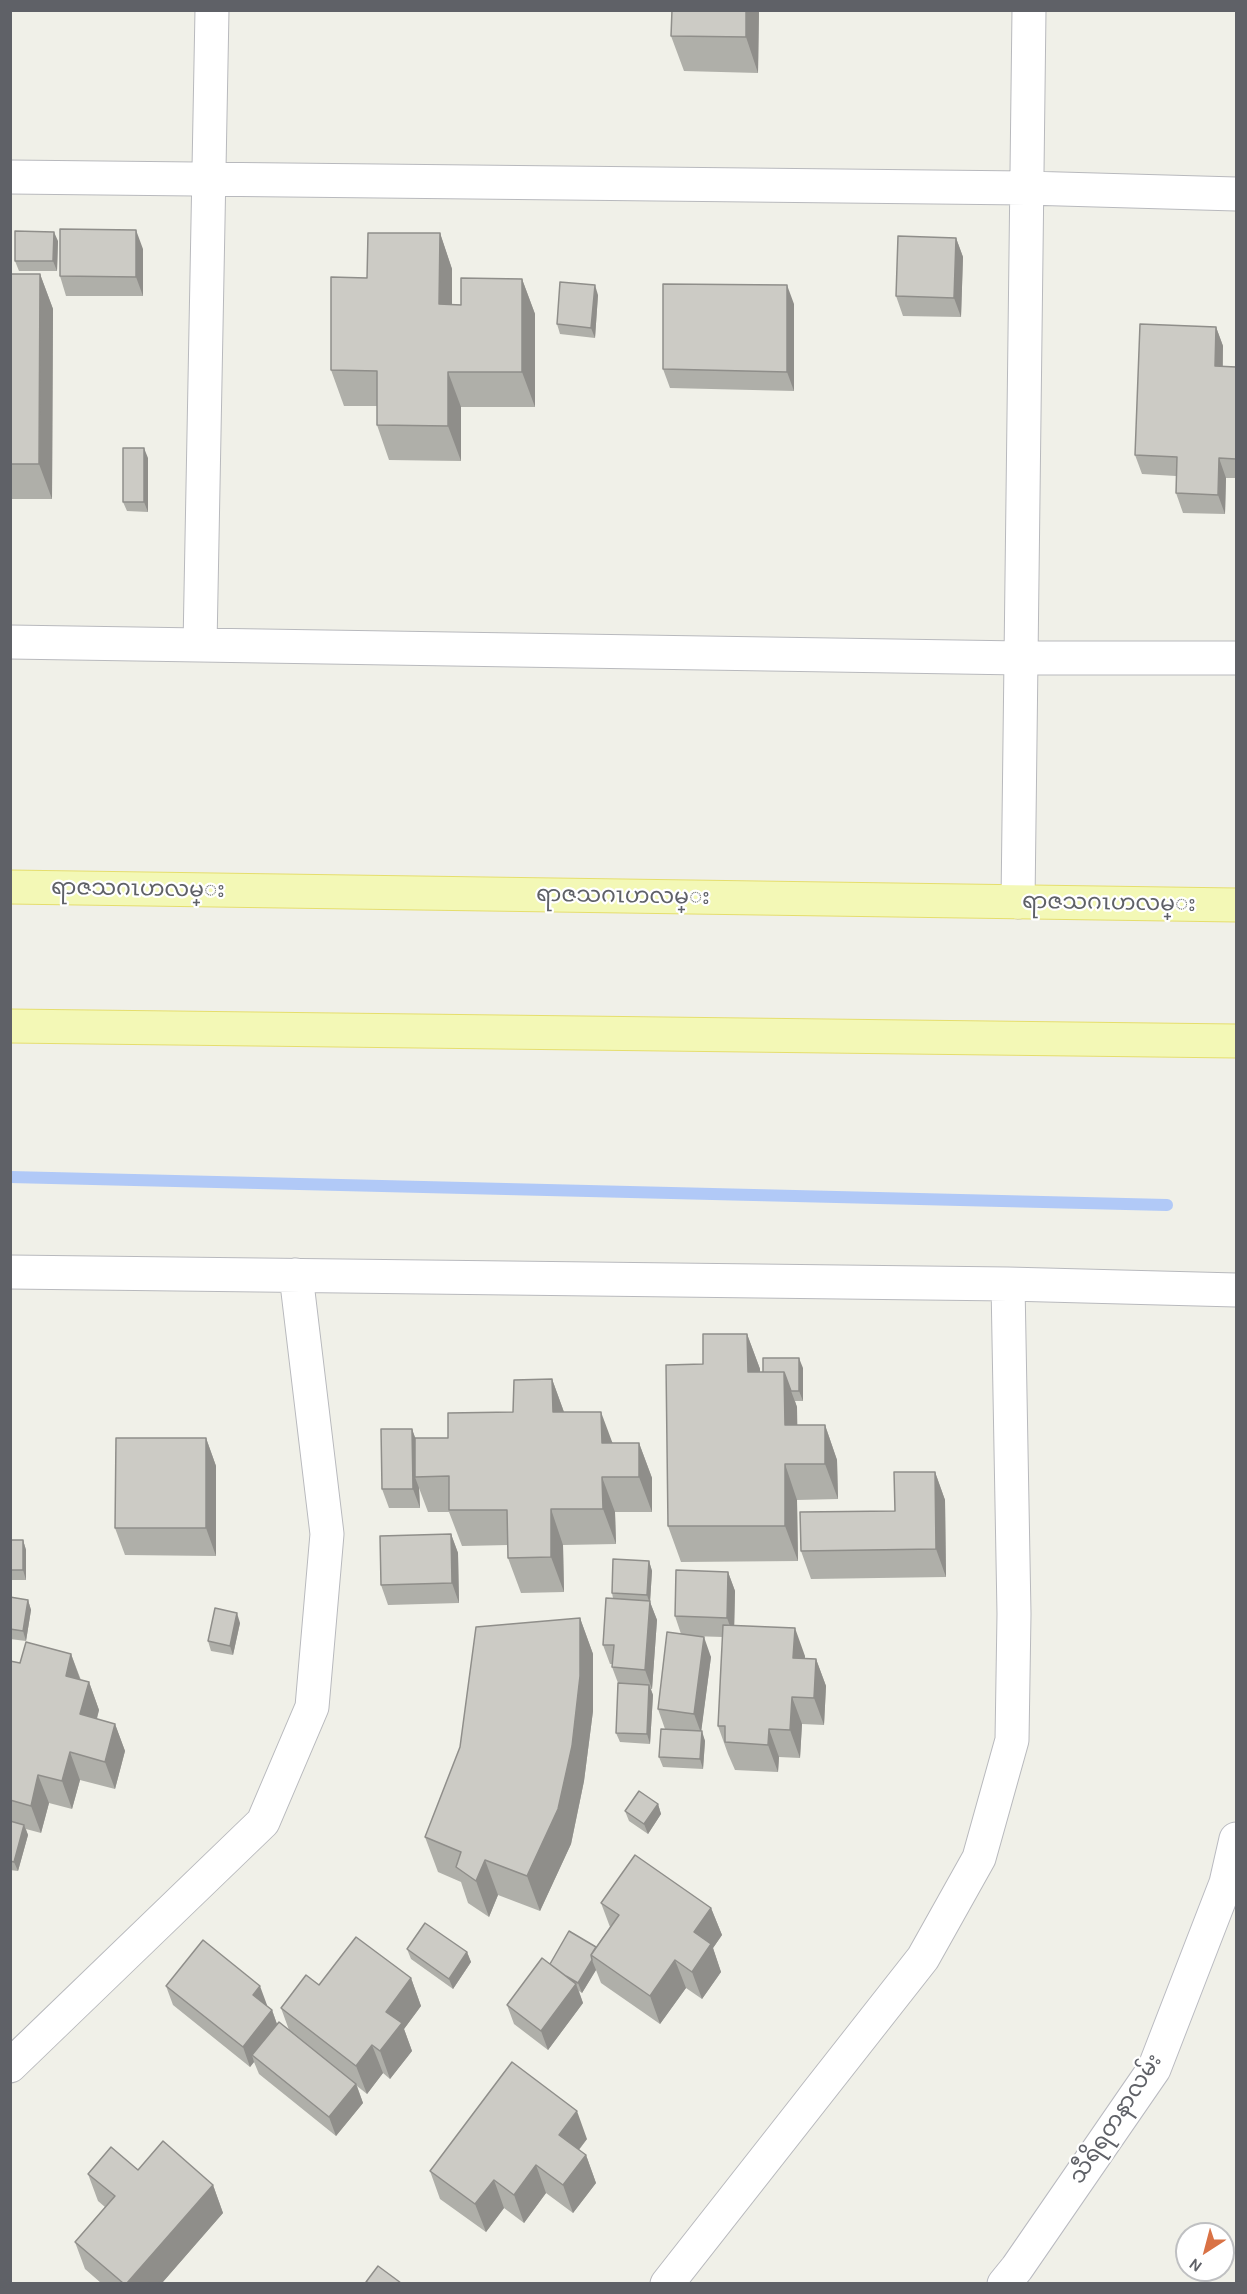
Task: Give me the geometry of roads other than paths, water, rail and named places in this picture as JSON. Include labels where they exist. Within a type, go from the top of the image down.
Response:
[{"type":"main road","name":"ရာဇသဂၤဟလမ္း","points":[[10,887],[1236,905]]},
{"type":"main road","points":[[10,1026],[1236,1041]]},
{"type":"street","points":[[200,645],[212,10]]},
{"type":"street","points":[[1017,902],[1029,10]]},
{"type":"street","points":[[10,177],[1026,188],[1236,194]]},
{"type":"street","points":[[10,642],[1021,658],[1236,658]]},
{"type":"street","points":[[10,1272],[1008,1284],[1236,1290]]},
{"type":"street","points":[[10,2066],[263,1822],[312,1707],[327,1534],[296,1275]]},
{"type":"street","points":[[667,2283],[923,1958],[979,1858],[1012,1740],[1014,1614],[1008,1284]]},
{"type":"street","name":"သီရိရတနာလမ်း","points":[[1004,2283],[1017,2268],[1154,2069],[1226,1882],[1236,1839]]},
{"type":"waterway","points":[[10,1177],[1167,1205]]}]
